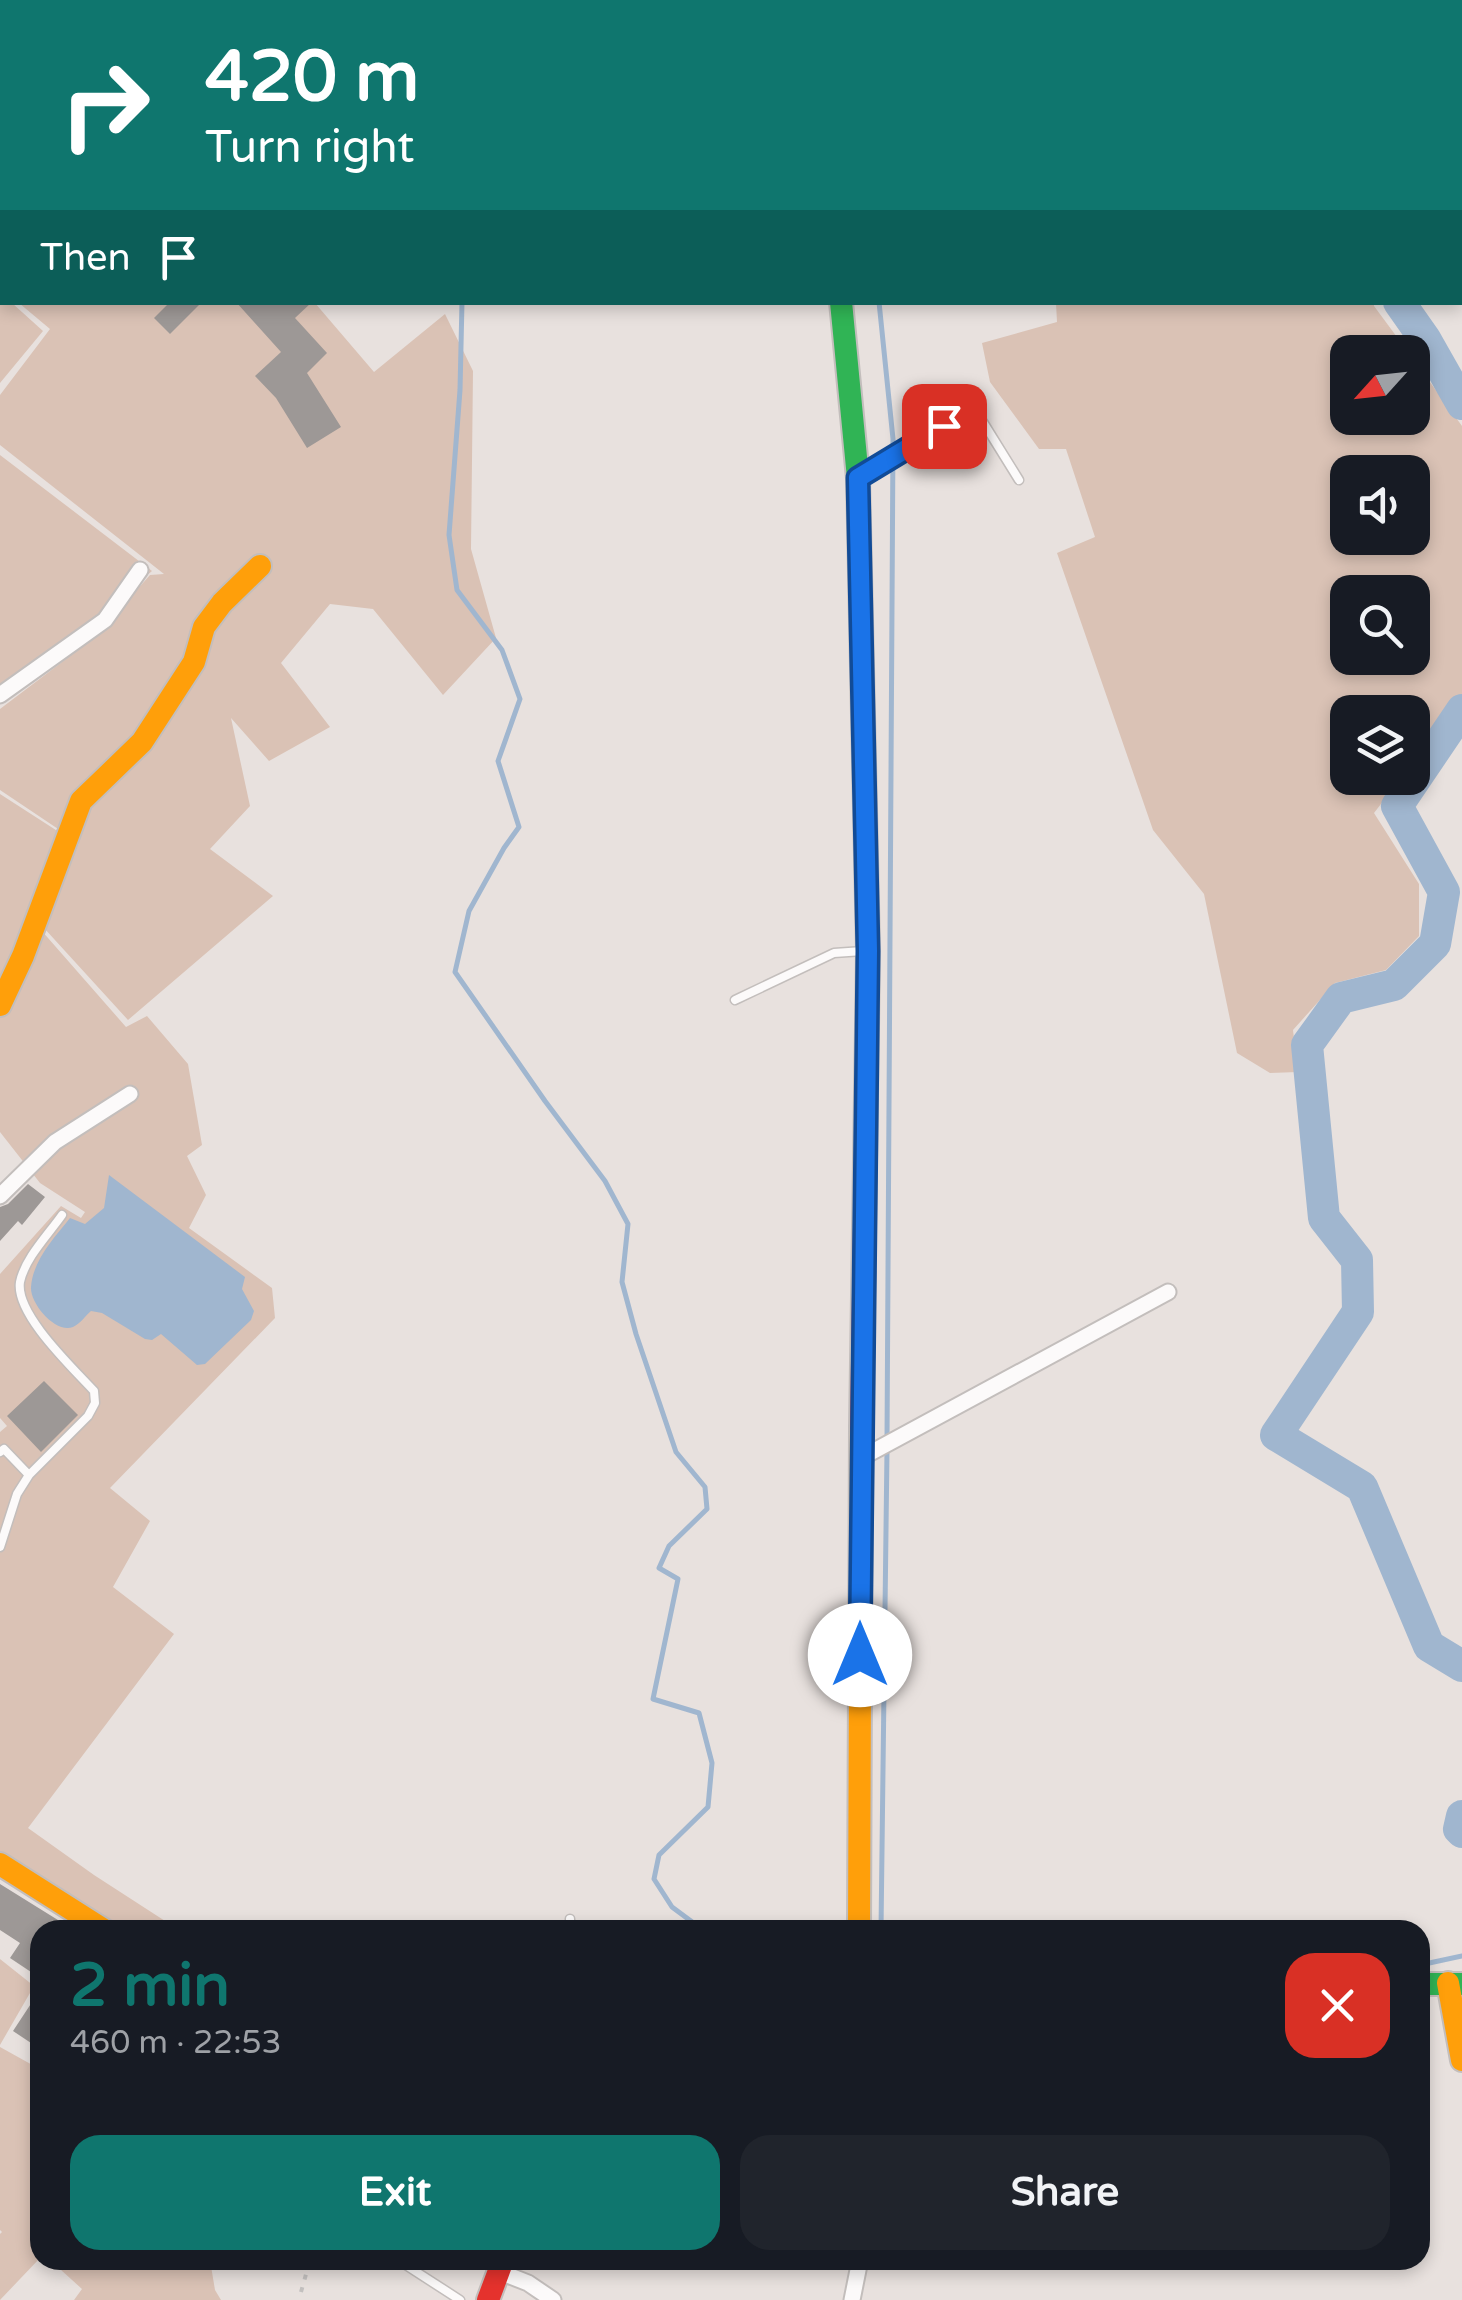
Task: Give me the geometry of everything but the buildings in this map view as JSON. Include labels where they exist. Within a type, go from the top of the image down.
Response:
[{"type":"street","points":[[841,305],[863,474],[868,951],[860,1458],[859,1920]]},
{"type":"street","points":[[0,1005],[81,801],[142,742],[194,662],[204,626],[260,566]]},
{"type":"street","points":[[0,696],[105,620],[140,570]]},
{"type":"street","points":[[0,1196],[55,1142],[130,1094]]},
{"type":"street","points":[[860,1458],[1168,1292]]},
{"type":"street","points":[[0,1864],[88,1920]]},
{"type":"street","points":[[1455,1984],[1462,2060]]},
{"type":"street","points":[[488,2300],[499,2270]]},
{"type":"street","points":[[507,2270],[554,2300]]},
{"type":"street","points":[[852,2300],[858,2270]]},
{"type":"lane","points":[[863,474],[970,414],[983,422],[1019,480]]},
{"type":"lane","points":[[735,1000],[834,953],[868,951]]},
{"type":"lane","points":[[0,1547],[17,1494],[29,1475],[88,1416],[95,1403],[94,1391],[31,1320],[21,1302],[20,1283],[28,1262],[62,1215]]},
{"type":"lane","points":[[0,1452],[4,1448],[29,1475]]},
{"type":"lane","points":[[414,2270],[460,2300]]},
{"type":"path","points":[[301,2292],[307,2270]]},
{"type":"shaded area","points":[[0,305],[14,305],[43,331],[0,383]]},
{"type":"shaded area","points":[[21,305],[317,305],[374,372],[445,314],[473,371],[471,549],[496,638],[443,695],[373,609],[330,604],[281,663],[330,727],[269,761],[231,718],[250,806],[210,849],[273,896],[128,1020],[44,928],[79,843],[0,790],[0,709],[95,637],[150,575],[164,574],[0,445],[0,395],[50,329]]},
{"type":"shaded area","points":[[1056,305],[1374,305],[1395,335],[1330,335],[1330,435],[1430,435],[1430,382],[1462,426],[1462,697],[1430,739],[1430,695],[1330,695],[1330,795],[1388,795],[1374,813],[1419,884],[1419,936],[1386,970],[1335,983],[1293,1030],[1298,1072],[1270,1073],[1237,1053],[1204,894],[1153,830],[1057,553],[1095,537],[1066,449],[1039,449],[990,382],[982,343],[1057,322]]},
{"type":"shaded area","points":[[0,455],[152,571],[0,701]]},
{"type":"shaded area","points":[[0,794],[76,843],[41,930],[126,1027],[147,1016],[188,1064],[202,1145],[187,1156],[206,1195],[189,1228],[272,1288],[275,1318],[110,1488],[150,1521],[113,1587],[174,1634],[28,1828],[164,1920],[108,1920],[0,1854],[0,1432],[7,1426],[0,1418],[0,1274],[61,1206],[81,1218],[85,1212],[40,1183],[0,1132]]},
{"type":"shaded area","points":[[0,1959],[30,1983],[30,1993],[0,2045]]},
{"type":"shaded area","points":[[0,2047],[30,2064],[30,2268],[0,2300]]},
{"type":"shaded area","points":[[61,2270],[212,2270],[221,2300],[74,2300],[82,2289]]},
{"type":"water","points":[[109,1175],[245,1277],[242,1289],[254,1311],[251,1320],[205,1364],[197,1365],[161,1334],[152,1340],[145,1339],[102,1313],[91,1311],[73,1327],[59,1326],[45,1316],[35,1301],[31,1287],[40,1259],[70,1218],[85,1224],[104,1208]]},
{"type":"waterway","points":[[462,305],[449,535],[457,590],[502,650],[520,699],[498,761],[519,827],[469,911],[455,972],[605,1181],[628,1224],[622,1282],[636,1334],[676,1452],[705,1487],[707,1509],[669,1546],[659,1568],[678,1579],[653,1699],[699,1713],[712,1763],[708,1807],[659,1855],[654,1879],[672,1907],[690,1920]]},
{"type":"waterway","points":[[879,305],[893,439],[887,1439]]},
{"type":"waterway","points":[[1401,305],[1462,404]]},
{"type":"waterway","points":[[1462,710],[1397,806],[1444,892],[1435,944],[1394,985],[1341,998],[1307,1045],[1324,1218],[1357,1260],[1358,1312],[1276,1435],[1362,1487],[1429,1646],[1462,1666]]},
{"type":"waterway","points":[[881,1920],[887,1450]]},
{"type":"waterway","points":[[1462,1816],[1462,1832]]},
{"type":"waterway","points":[[1430,1963],[1462,1956]]},
{"type":"traffic: fast","points":[[841,305],[858,478],[867,1027]]},
{"type":"traffic: fast","points":[[1430,1984],[1462,1984]]},
{"type":"traffic: slow","points":[[0,1005],[23,956],[81,801],[142,742],[194,662],[204,627],[260,566]]},
{"type":"traffic: slow","points":[[859,1920],[861,1429]]},
{"type":"traffic: slow","points":[[0,1864],[88,1920]]},
{"type":"traffic: slow","points":[[1448,1983],[1462,2060]]},
{"type":"traffic: jam","points":[[861,1429],[867,1027]]},
{"type":"traffic: jam","points":[[488,2300],[499,2270]]},
{"type":"route","points":[[860,1655],[868,951],[858,478],[944,426]]}]
